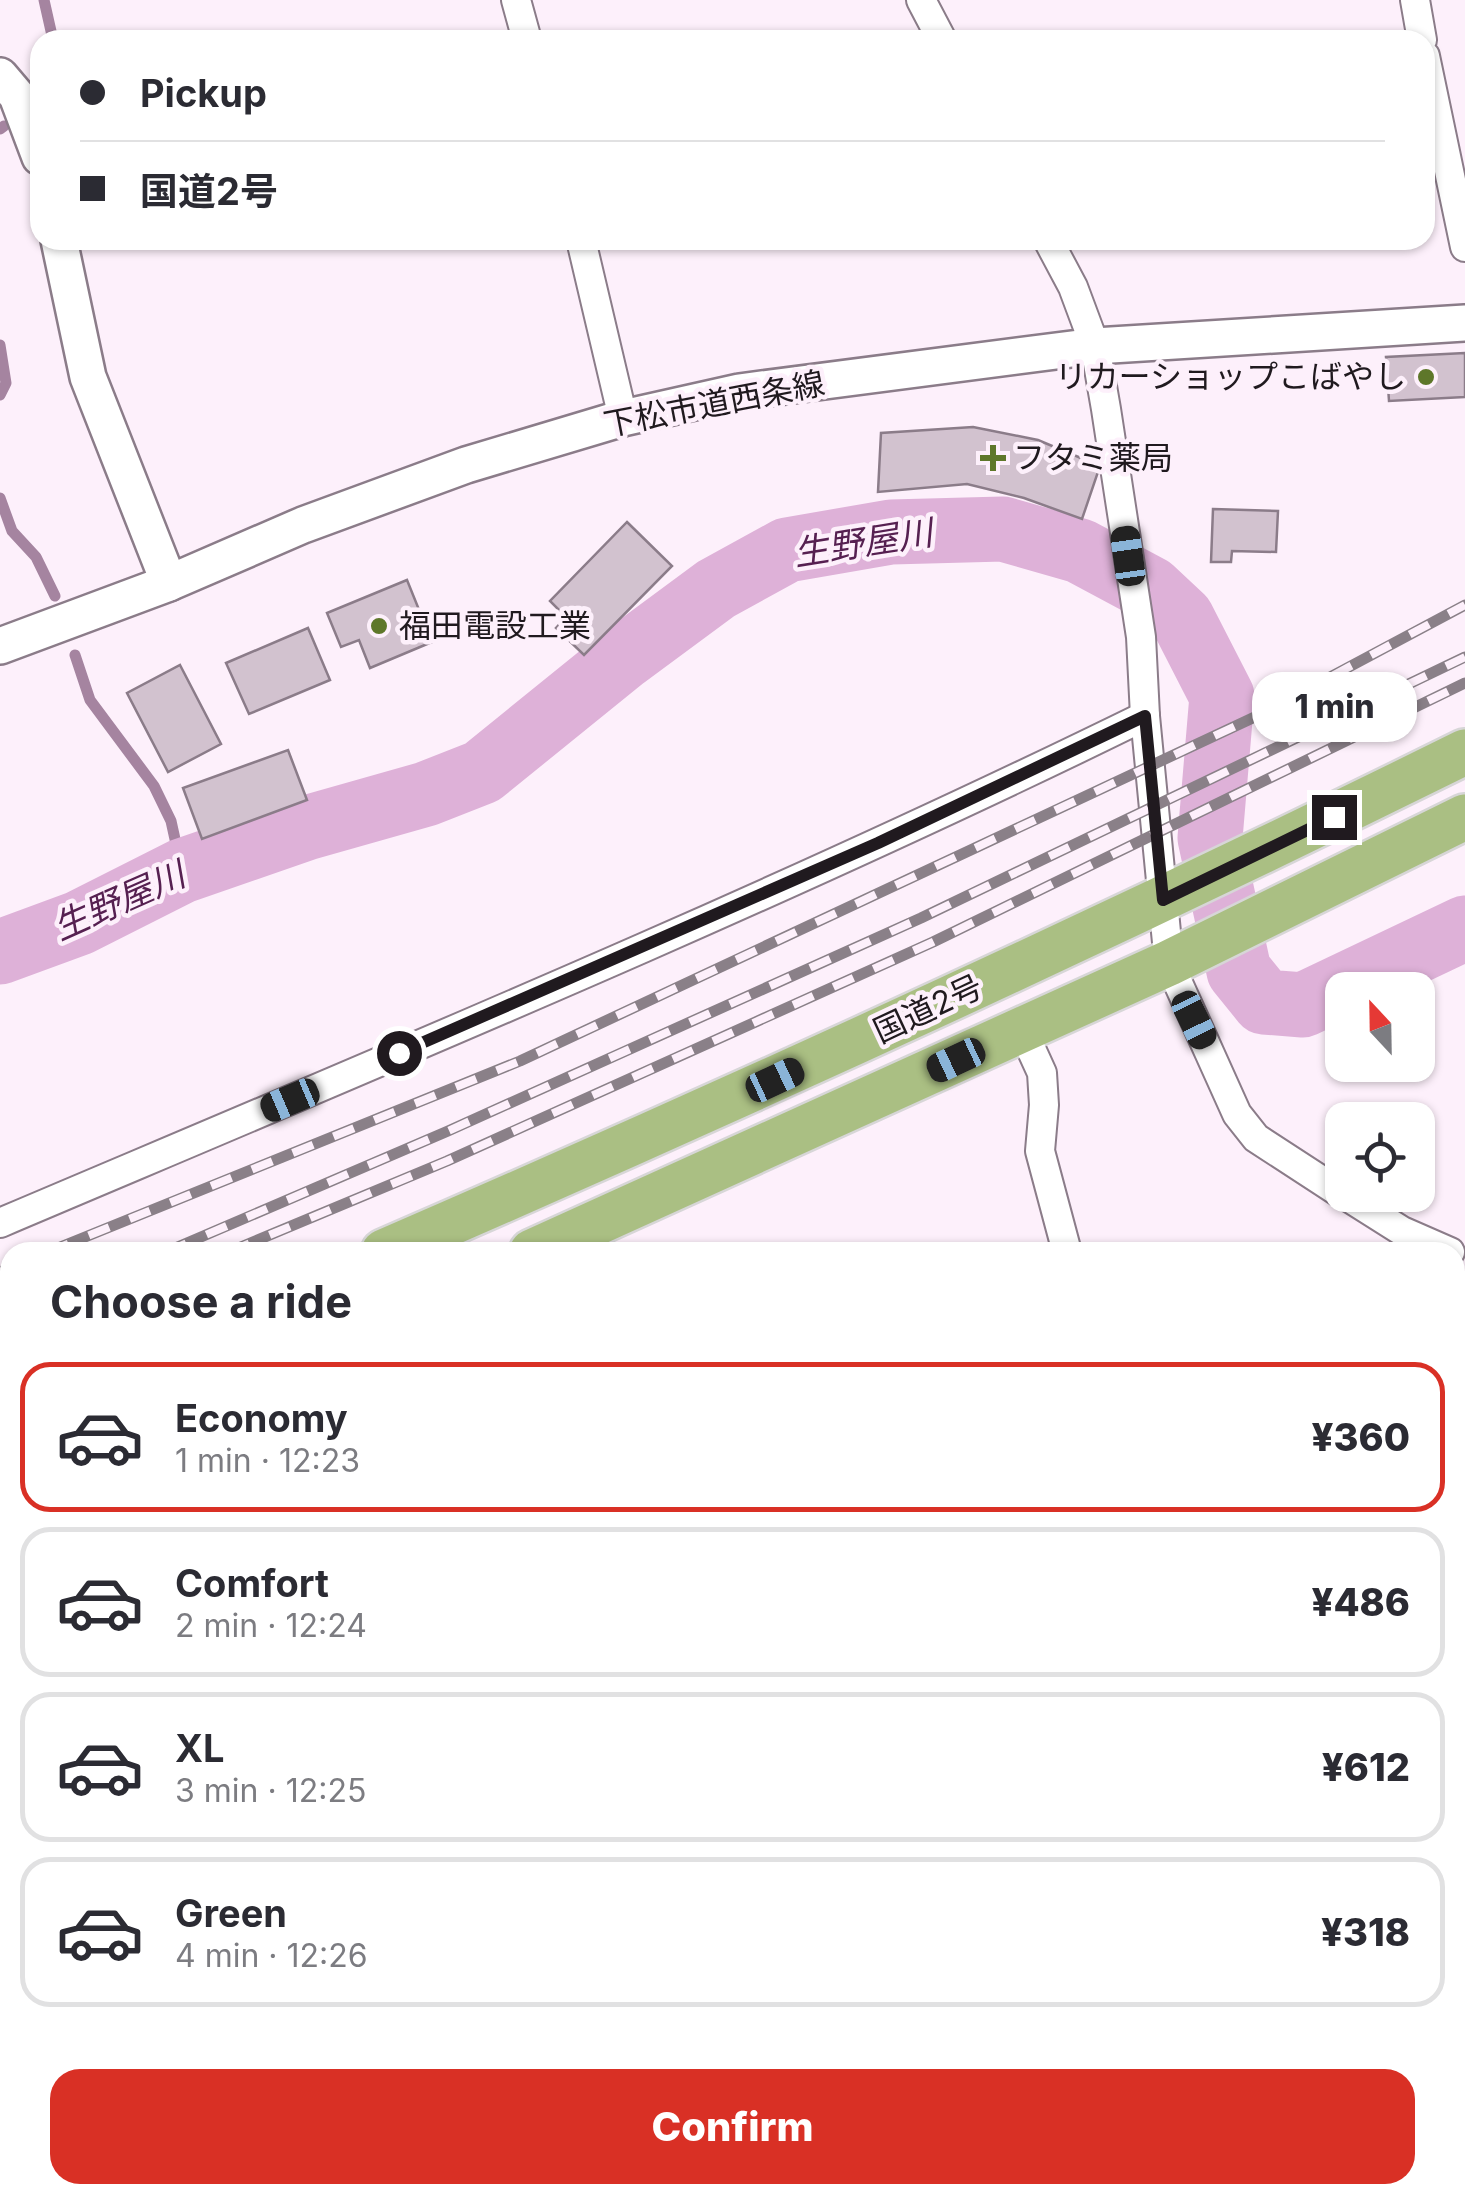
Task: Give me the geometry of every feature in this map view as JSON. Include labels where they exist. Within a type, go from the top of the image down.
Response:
[{"type":"highway","name":"国道2号","points":[[407,1242],[669,1128],[1175,894],[1465,752]]},
{"type":"highway","name":"国道2号","points":[[554,1242],[1186,954],[1465,817]]},
{"type":"street","points":[[516,0],[524,30]]},
{"type":"street","points":[[921,0],[937,30]]},
{"type":"street","points":[[1415,0],[1420,30]]},
{"type":"street","points":[[0,76],[16,96],[30,131]]},
{"type":"street","points":[[1435,104],[1465,247]]},
{"type":"street","points":[[60,250],[88,377],[169,582]]},
{"type":"street","points":[[583,250],[623,418]]},
{"type":"street","points":[[1053,250],[1073,287],[1095,346],[1141,637],[1145,716],[1186,954],[1237,1114],[1256,1138],[1325,1182]]},
{"type":"street","name":"下松市道西条線","points":[[0,646],[169,582],[302,524],[466,465],[623,418],[739,392],[1095,346],[1465,322]]},
{"type":"street","points":[[0,1223],[861,851],[1145,716]]},
{"type":"street","points":[[1022,1029],[1042,1073],[1040,1152],[1064,1242]]},
{"type":"street","points":[[1372,1212],[1426,1242]]},
{"type":"building","name":"リカーショップこばやし","points":[[1465,353],[1465,397],[1389,401],[1386,357]]},
{"type":"building","points":[[973,427],[1038,440],[1100,466],[1082,519],[1024,498],[967,484],[878,492],[881,433]]},
{"type":"building","points":[[1213,509],[1278,511],[1276,552],[1232,551],[1231,562],[1211,562]]},
{"type":"building","points":[[627,522],[672,566],[584,655],[556,628],[566,617],[550,601]]},
{"type":"building","name":"福田電設工業","points":[[407,580],[432,642],[370,668],[359,640],[341,647],[327,613]]},
{"type":"building","points":[[308,628],[330,680],[249,714],[226,663]]},
{"type":"building","points":[[180,665],[221,744],[168,772],[127,693]]},
{"type":"building","points":[[288,750],[307,800],[202,839],[183,788]]},
{"type":"waterway","points":[[44,0],[51,30]]},
{"type":"waterway","points":[[0,129],[4,126]]},
{"type":"waterway","points":[[0,345],[6,383],[0,395]]},
{"type":"waterway","points":[[0,498],[12,531],[36,557],[55,596]]},
{"type":"waterway","name":"生野屋川","points":[[0,952],[79,923],[182,871],[306,828],[426,794],[482,772],[624,657],[716,589],[787,550],[891,532],[1003,529],[1080,551],[1151,589],[1182,618],[1222,696],[1210,838],[1239,971],[1264,1002],[1303,1005],[1465,928]]},
{"type":"waterway","points":[[75,655],[90,700],[154,786],[171,821],[182,871]]},
{"type":"railway","points":[[73,1242],[520,1061],[1259,715],[1465,605]]},
{"type":"railway","points":[[189,1242],[448,1131],[921,918],[1465,657]]},
{"type":"railway","points":[[253,1242],[447,1161],[933,942],[1465,683]]},
{"type":"place","name":"リカーショップこばやし","points":[[1426,377]]},
{"type":"place","name":"フタミ薬局","points":[[993,458]]},
{"type":"place","name":"福田電設工業","points":[[379,626]]},
{"type":"route","points":[[399,1053],[878,843],[1145,716],[1163,900],[1334,817]]}]
